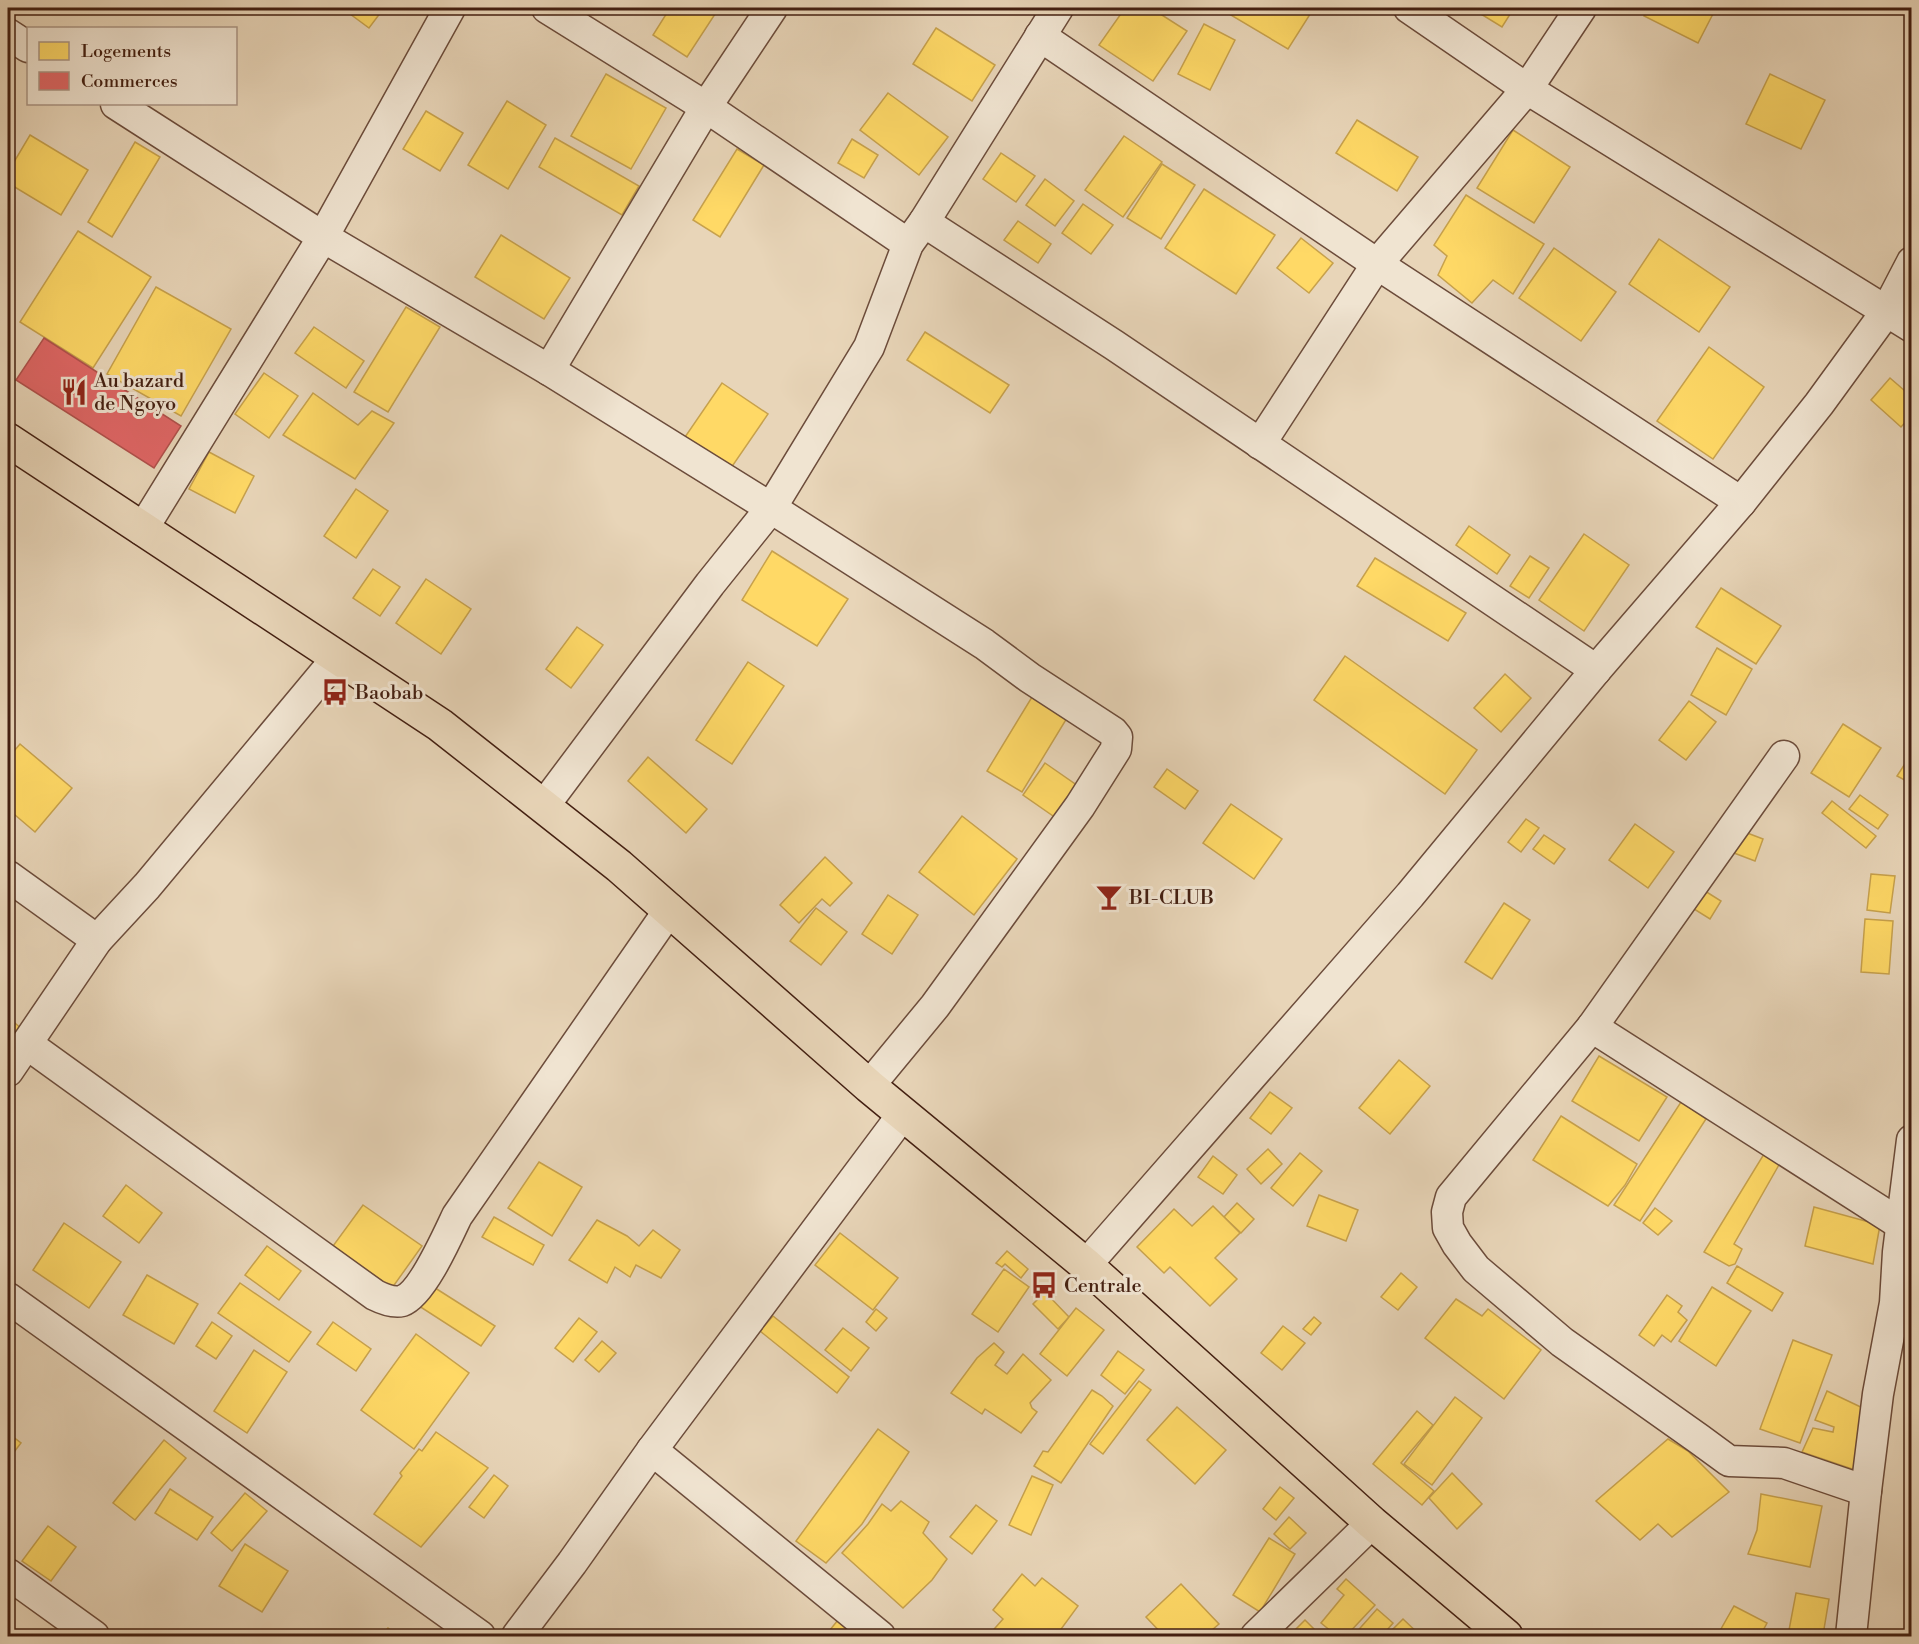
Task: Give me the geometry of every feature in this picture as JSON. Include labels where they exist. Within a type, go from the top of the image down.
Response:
[{"type":"highway","points":[[8,440],[440,725],[619,866],[869,1086],[1086,1265],[1372,1523],[1506,1636]]},
{"type":"street","points":[[142,530],[323,237],[450,8]]},
{"type":"street","points":[[547,8],[916,233],[1114,345],[1596,670]]},
{"type":"street","points":[[549,370],[706,107],[772,8]]},
{"type":"street","points":[[543,807],[710,584],[771,508],[869,347],[916,233],[1058,8]]},
{"type":"street","points":[[1409,8],[1527,89],[1899,319]]},
{"type":"street","points":[[1260,444],[1377,264],[1527,89],[1581,8]]},
{"type":"street","points":[[8,34],[27,46]]},
{"type":"street","points":[[1040,36],[1377,264],[1740,502]]},
{"type":"street","points":[[118,105],[323,237],[549,370],[771,508],[984,644],[1030,678],[1113,732],[1117,737],[1116,748],[1080,806],[935,1006],[869,1086]]},
{"type":"street","points":[[1086,1265],[1410,895],[1596,670],[1740,502],[1819,404],[1899,319],[1911,262]]},
{"type":"street","points":[[8,1071],[97,940],[147,886],[337,658]]},
{"type":"street","points":[[1784,756],[1592,1027],[1450,1197],[1449,1228],[1457,1244],[1476,1269],[1562,1342],[1729,1461],[1784,1463],[1866,1491]]},
{"type":"street","points":[[8,876],[97,940]]},
{"type":"street","points":[[27,1044],[375,1296],[386,1301],[401,1301],[413,1294],[439,1254],[457,1216],[670,909]]},
{"type":"street","points":[[1592,1027],[1902,1225]]},
{"type":"street","points":[[517,1636],[572,1563],[651,1450],[903,1114]]},
{"type":"street","points":[[1851,1636],[1878,1394],[1895,1303],[1898,1252],[1911,1140]]},
{"type":"street","points":[[8,1298],[480,1636]]},
{"type":"street","points":[[651,1450],[880,1636]]},
{"type":"street","points":[[1256,1636],[1372,1523]]},
{"type":"street","points":[[8,1574],[94,1636]]},
{"type":"building: Logements","points":[[342,8],[384,8],[369,28]]},
{"type":"building: Logements","points":[[670,8],[719,8],[687,57],[653,35]]},
{"type":"building: Logements","points":[[1125,8],[1151,8],[1187,31],[1153,81],[1099,45]]},
{"type":"building: Logements","points":[[1219,8],[1314,8],[1288,49]]},
{"type":"building: Logements","points":[[1471,8],[1514,8],[1502,27]]},
{"type":"building: Logements","points":[[1649,8],[1716,8],[1698,43],[1644,16]]},
{"type":"building: Logements","points":[[1204,24],[1235,40],[1210,90],[1178,74]]},
{"type":"building: Logements","points":[[936,28],[995,65],[972,101],[913,64]]},
{"type":"building: Logements","points":[[606,74],[666,108],[631,169],[571,136]]},
{"type":"building: Logements","points":[[1770,74],[1825,100],[1801,149],[1746,124]]},
{"type":"building: Logements","points":[[888,93],[948,137],[919,175],[860,130]]},
{"type":"building: Logements","points":[[507,101],[546,125],[508,189],[468,165]]},
{"type":"building: Logements","points":[[426,111],[463,133],[440,171],[403,149]]},
{"type":"building: Logements","points":[[1357,120],[1418,157],[1397,191],[1336,153]]},
{"type":"building: Logements","points":[[1513,130],[1570,167],[1534,223],[1477,188]]},
{"type":"building: Logements","points":[[30,135],[88,170],[61,215],[8,183],[8,172]]},
{"type":"building: Logements","points":[[1124,136],[1162,162],[1123,217],[1085,190]]},
{"type":"building: Logements","points":[[555,138],[639,186],[622,215],[539,167]]},
{"type":"building: Logements","points":[[852,139],[878,155],[864,178],[838,163]]},
{"type":"building: Logements","points":[[135,142],[160,157],[112,237],[88,222]]},
{"type":"building: Logements","points":[[737,149],[764,165],[720,237],[693,220]]},
{"type":"building: Logements","points":[[1001,153],[1035,176],[1016,202],[983,179]]},
{"type":"building: Logements","points":[[1162,164],[1195,185],[1161,239],[1127,218]]},
{"type":"building: Logements","points":[[1045,179],[1074,201],[1055,226],[1026,205]]},
{"type":"building: Logements","points":[[1204,189],[1275,235],[1236,294],[1165,248]]},
{"type":"building: Logements","points":[[1466,195],[1544,244],[1513,294],[1493,280],[1472,303],[1438,275],[1447,256],[1434,245]]},
{"type":"building: Logements","points":[[1083,204],[1113,225],[1091,254],[1062,233]]},
{"type":"building: Logements","points":[[1018,221],[1051,244],[1038,263],[1004,240]]},
{"type":"building: Logements","points":[[78,231],[151,277],[93,368],[20,322]]},
{"type":"building: Logements","points":[[501,235],[570,278],[544,319],[475,277]]},
{"type":"building: Logements","points":[[1301,238],[1333,263],[1309,293],[1277,268]]},
{"type":"building: Logements","points":[[1659,239],[1730,287],[1699,332],[1629,284]]},
{"type":"building: Logements","points":[[1554,248],[1616,292],[1581,341],[1519,298]]},
{"type":"building: Logements","points":[[156,287],[231,329],[181,416],[107,374]]},
{"type":"building: Logements","points":[[406,307],[440,327],[388,412],[354,392]]},
{"type":"building: Logements","points":[[314,327],[364,361],[346,388],[295,353]]},
{"type":"building: Logements","points":[[925,332],[1009,385],[990,413],[907,360]]},
{"type":"building: Logements","points":[[1709,347],[1764,387],[1713,459],[1657,421]]},
{"type":"building: Logements","points":[[264,373],[298,396],[269,438],[235,414]]},
{"type":"building: Logements","points":[[1890,378],[1912,397],[1912,415],[1901,427],[1871,400]]},
{"type":"building: Logements","points":[[722,383],[768,414],[731,468],[685,437]]},
{"type":"building: Logements","points":[[313,393],[358,425],[372,411],[394,423],[355,479],[283,435]]},
{"type":"building: Logements","points":[[209,452],[254,476],[235,513],[189,489]]},
{"type":"building: Logements","points":[[356,489],[388,511],[356,558],[324,536]]},
{"type":"building: Logements","points":[[1469,526],[1510,555],[1497,574],[1456,545]]},
{"type":"building: Logements","points":[[1584,534],[1629,565],[1584,631],[1539,600]]},
{"type":"building: Logements","points":[[772,551],[848,599],[817,646],[742,600]]},
{"type":"building: Logements","points":[[1530,556],[1549,568],[1529,598],[1510,586]]},
{"type":"building: Logements","points":[[1375,558],[1466,613],[1448,641],[1357,586]]},
{"type":"building: Logements","points":[[373,569],[400,587],[380,616],[353,598]]},
{"type":"building: Logements","points":[[426,579],[471,609],[441,654],[396,623]]},
{"type":"building: Logements","points":[[1721,588],[1781,626],[1756,664],[1696,627]]},
{"type":"building: Logements","points":[[577,627],[603,645],[571,688],[546,669]]},
{"type":"building: Logements","points":[[1717,648],[1752,669],[1726,715],[1691,695]]},
{"type":"building: Logements","points":[[1345,656],[1477,750],[1445,794],[1314,700]]},
{"type":"building: Logements","points":[[748,662],[784,686],[732,764],[696,740]]},
{"type":"building: Logements","points":[[1505,674],[1531,698],[1501,732],[1474,708]]},
{"type":"building: Logements","points":[[1032,697],[1067,718],[1022,792],[987,771]]},
{"type":"building: Logements","points":[[1689,701],[1716,722],[1686,760],[1659,740]]},
{"type":"building: Logements","points":[[1843,724],[1881,748],[1849,797],[1811,773]]},
{"type":"building: Logements","points":[[20,744],[72,788],[35,832],[8,809],[8,758]]},
{"type":"building: Logements","points":[[1912,753],[1912,784],[1897,776]]},
{"type":"building: Logements","points":[[648,757],[707,809],[686,833],[628,781]]},
{"type":"building: Logements","points":[[1045,763],[1078,786],[1056,818],[1023,795]]},
{"type":"building: Logements","points":[[1167,769],[1198,791],[1185,809],[1154,787]]},
{"type":"building: Logements","points":[[1860,795],[1888,815],[1878,829],[1849,809]]},
{"type":"building: Logements","points":[[1832,801],[1876,836],[1866,848],[1822,813]]},
{"type":"building: Logements","points":[[1231,804],[1282,839],[1254,879],[1203,843]]},
{"type":"building: Logements","points":[[962,816],[1017,859],[974,915],[919,872]]},
{"type":"building: Logements","points":[[1526,819],[1539,828],[1521,852],[1508,842]]},
{"type":"building: Logements","points":[[1635,824],[1674,852],[1648,888],[1609,860]]},
{"type":"building: Logements","points":[[1742,831],[1763,839],[1755,861],[1734,853]]},
{"type":"building: Logements","points":[[1544,835],[1565,849],[1554,864],[1533,849]]},
{"type":"building: Logements","points":[[825,857],[852,883],[830,906],[822,899],[799,923],[780,905]]},
{"type":"building: Logements","points":[[1871,874],[1895,876],[1890,913],[1867,910]]},
{"type":"building: Logements","points":[[1705,891],[1721,901],[1710,919],[1694,909]]},
{"type":"building: Logements","points":[[888,895],[918,915],[892,954],[862,934]]},
{"type":"building: Logements","points":[[1504,903],[1530,920],[1492,979],[1465,962]]},
{"type":"building: Logements","points":[[816,908],[847,932],[821,965],[790,941]]},
{"type":"building: Logements","points":[[1865,919],[1893,921],[1889,974],[1861,972]]},
{"type":"building: Logements","points":[[8,1017],[23,1030],[8,1048]]},
{"type":"building: Logements","points":[[1599,1056],[1667,1097],[1639,1141],[1572,1101]]},
{"type":"building: Logements","points":[[1399,1060],[1430,1086],[1390,1134],[1359,1108]]},
{"type":"building: Logements","points":[[1270,1092],[1292,1108],[1271,1134],[1250,1118]]},
{"type":"building: Logements","points":[[1681,1102],[1706,1119],[1640,1221],[1614,1205]]},
{"type":"building: Logements","points":[[1561,1116],[1637,1164],[1625,1185],[1608,1206],[1533,1160]]},
{"type":"building: Logements","points":[[1268,1149],[1282,1164],[1261,1184],[1247,1169]]},
{"type":"building: Logements","points":[[1300,1153],[1322,1171],[1293,1206],[1271,1188]]},
{"type":"building: Logements","points":[[1764,1154],[1780,1163],[1734,1244],[1742,1249],[1735,1264],[1729,1266],[1704,1252]]},
{"type":"building: Logements","points":[[1213,1156],[1237,1175],[1223,1194],[1198,1177]]},
{"type":"building: Logements","points":[[539,1162],[582,1187],[552,1236],[508,1208]]},
{"type":"building: Logements","points":[[126,1185],[162,1213],[139,1243],[103,1216]]},
{"type":"building: Logements","points":[[1319,1195],[1358,1210],[1346,1241],[1307,1226]]},
{"type":"building: Logements","points":[[1237,1203],[1254,1219],[1241,1233],[1224,1217]]},
{"type":"building: Logements","points":[[363,1205],[422,1246],[392,1288],[333,1246]]},
{"type":"building: Logements","points":[[1213,1206],[1240,1233],[1215,1258],[1237,1279],[1210,1306],[1170,1267],[1164,1273],[1137,1247],[1174,1209],[1192,1226]]},
{"type":"building: Logements","points":[[1814,1207],[1880,1225],[1873,1264],[1805,1246]]},
{"type":"building: Logements","points":[[1655,1208],[1672,1221],[1658,1235],[1643,1223]]},
{"type":"building: Logements","points":[[494,1217],[544,1245],[533,1265],[482,1237]]},
{"type":"building: Logements","points":[[597,1220],[627,1236],[639,1246],[653,1230],[680,1250],[661,1278],[636,1265],[630,1277],[615,1267],[607,1283],[569,1260]]},
{"type":"building: Logements","points":[[64,1223],[121,1262],[89,1308],[33,1270]]},
{"type":"building: Logements","points":[[840,1233],[898,1278],[873,1310],[815,1265]]},
{"type":"building: Logements","points":[[267,1246],[301,1271],[279,1300],[245,1275]]},
{"type":"building: Logements","points":[[1007,1251],[1028,1269],[1021,1278],[1005,1264],[1002,1267],[996,1263]]},
{"type":"building: Logements","points":[[1737,1266],[1783,1293],[1772,1311],[1727,1283]]},
{"type":"building: Logements","points":[[1004,1269],[1029,1287],[998,1332],[972,1314]]},
{"type":"building: Logements","points":[[1401,1273],[1417,1287],[1398,1310],[1381,1297]]},
{"type":"building: Logements","points":[[147,1275],[198,1304],[174,1344],[123,1315]]},
{"type":"building: Logements","points":[[240,1283],[311,1332],[289,1362],[218,1313]]},
{"type":"building: Logements","points":[[432,1286],[495,1326],[481,1346],[419,1306]]},
{"type":"building: Logements","points":[[1712,1287],[1751,1311],[1716,1366],[1679,1341]]},
{"type":"building: Logements","points":[[1045,1292],[1069,1317],[1058,1329],[1033,1304]]},
{"type":"building: Logements","points":[[1667,1295],[1682,1306],[1678,1312],[1687,1320],[1671,1342],[1662,1335],[1654,1346],[1639,1335]]},
{"type":"building: Logements","points":[[1456,1299],[1482,1316],[1488,1309],[1541,1350],[1504,1399],[1425,1338]]},
{"type":"building: Logements","points":[[1076,1308],[1104,1330],[1067,1376],[1040,1354]]},
{"type":"building: Logements","points":[[876,1309],[887,1318],[876,1331],[866,1322]]},
{"type":"building: Logements","points":[[773,1316],[849,1377],[837,1393],[760,1331]]},
{"type":"building: Logements","points":[[1314,1317],[1321,1323],[1311,1335],[1303,1329]]},
{"type":"building: Logements","points":[[579,1318],[597,1332],[573,1362],[555,1348]]},
{"type":"building: Logements","points":[[212,1322],[232,1336],[216,1359],[196,1346]]},
{"type":"building: Logements","points":[[333,1322],[371,1349],[356,1371],[317,1344]]},
{"type":"building: Logements","points":[[1283,1326],[1305,1343],[1282,1370],[1261,1353]]},
{"type":"building: Logements","points":[[843,1328],[869,1348],[851,1371],[825,1350]]},
{"type":"building: Logements","points":[[416,1334],[469,1373],[414,1449],[361,1410]]},
{"type":"building: Logements","points":[[1793,1340],[1832,1355],[1800,1443],[1760,1429]]},
{"type":"building: Logements","points":[[602,1341],[616,1353],[599,1372],[585,1360]]},
{"type":"building: Logements","points":[[994,1343],[1004,1352],[995,1365],[1007,1374],[1023,1354],[1051,1380],[1030,1403],[1037,1412],[1021,1433],[985,1409],[982,1414],[951,1393],[977,1358]]},
{"type":"building: Logements","points":[[254,1350],[287,1372],[247,1433],[214,1411]]},
{"type":"building: Logements","points":[[1118,1351],[1144,1370],[1125,1394],[1101,1375]]},
{"type":"building: Logements","points":[[1139,1381],[1151,1390],[1103,1454],[1090,1444]]},
{"type":"building: Logements","points":[[1092,1390],[1113,1406],[1061,1483],[1034,1466],[1043,1451],[1048,1452]]},
{"type":"building: Logements","points":[[1827,1391],[1867,1410],[1855,1470],[1802,1452],[1813,1428],[1833,1432],[1834,1427],[1815,1420]]},
{"type":"building: Logements","points":[[1455,1397],[1482,1418],[1432,1485],[1404,1464]]},
{"type":"building: Logements","points":[[1177,1407],[1226,1450],[1195,1484],[1147,1440]]},
{"type":"building: Logements","points":[[1417,1411],[1433,1425],[1401,1463],[1434,1491],[1422,1505],[1373,1464]]},
{"type":"building: Logements","points":[[878,1429],[909,1452],[862,1524],[826,1563],[796,1541]]},
{"type":"building: Logements","points":[[436,1432],[488,1468],[421,1547],[374,1514],[402,1476],[400,1473],[419,1449],[422,1451]]},
{"type":"building: Logements","points":[[8,1433],[21,1443],[8,1460]]},
{"type":"building: Logements","points":[[1668,1439],[1688,1451],[1729,1492],[1672,1537],[1658,1524],[1640,1540],[1596,1501]]},
{"type":"building: Logements","points":[[164,1440],[186,1458],[135,1520],[113,1503]]},
{"type":"building: Logements","points":[[1452,1473],[1482,1504],[1457,1529],[1429,1498]]},
{"type":"building: Logements","points":[[494,1475],[508,1486],[484,1518],[469,1507]]},
{"type":"building: Logements","points":[[1032,1476],[1053,1485],[1031,1535],[1009,1525]]},
{"type":"building: Logements","points":[[1280,1487],[1294,1498],[1276,1520],[1263,1509]]},
{"type":"building: Logements","points":[[170,1489],[213,1517],[197,1540],[155,1513]]},
{"type":"building: Logements","points":[[245,1493],[267,1511],[232,1551],[211,1533]]},
{"type":"building: Logements","points":[[1761,1494],[1822,1506],[1810,1567],[1748,1554],[1757,1530]]},
{"type":"building: Logements","points":[[901,1501],[929,1522],[923,1533],[947,1559],[932,1580],[903,1608],[842,1553],[868,1524],[882,1504],[891,1511]]},
{"type":"building: Logements","points":[[976,1505],[997,1521],[972,1554],[950,1537]]},
{"type":"building: Logements","points":[[1289,1517],[1306,1533],[1290,1549],[1274,1534]]},
{"type":"building: Logements","points":[[48,1526],[76,1547],[51,1581],[22,1561]]},
{"type":"building: Logements","points":[[1269,1538],[1295,1554],[1260,1612],[1233,1595]]},
{"type":"building: Logements","points":[[245,1544],[288,1571],[262,1612],[219,1586]]},
{"type":"building: Logements","points":[[1022,1574],[1035,1586],[1042,1578],[1078,1606],[1056,1636],[988,1636],[1003,1619],[993,1610]]},
{"type":"building: Logements","points":[[1346,1579],[1375,1605],[1346,1636],[1337,1636],[1321,1623],[1344,1595],[1337,1589]]},
{"type":"building: Logements","points":[[1181,1584],[1219,1624],[1205,1636],[1164,1636],[1146,1617]]},
{"type":"building: Logements","points":[[1796,1593],[1829,1599],[1823,1635],[1789,1630]]},
{"type":"building: Logements","points":[[1734,1606],[1767,1623],[1760,1636],[1717,1636]]},
{"type":"building: Logements","points":[[1377,1609],[1393,1623],[1382,1636],[1353,1636]]},
{"type":"building: Logements","points":[[1403,1619],[1421,1636],[1386,1636]]},
{"type":"building: Logements","points":[[838,1620],[859,1636],[825,1636]]},
{"type":"building: Logements","points":[[1305,1620],[1321,1636],[1304,1636],[1296,1629]]},
{"type":"building: Logements","points":[[388,1628],[399,1636],[381,1636]]},
{"type":"building: Commerces","points":[[44,338],[181,426],[154,468],[16,380]]},
{"type":"place","name":"Au bazard de Ngoyo","points":[[74,392]]},
{"type":"place","name":"Baobab","points":[[335,692]]},
{"type":"place","name":"BI-CLUB","points":[[1109,897]]},
{"type":"place","name":"Centrale","points":[[1044,1285]]}]
